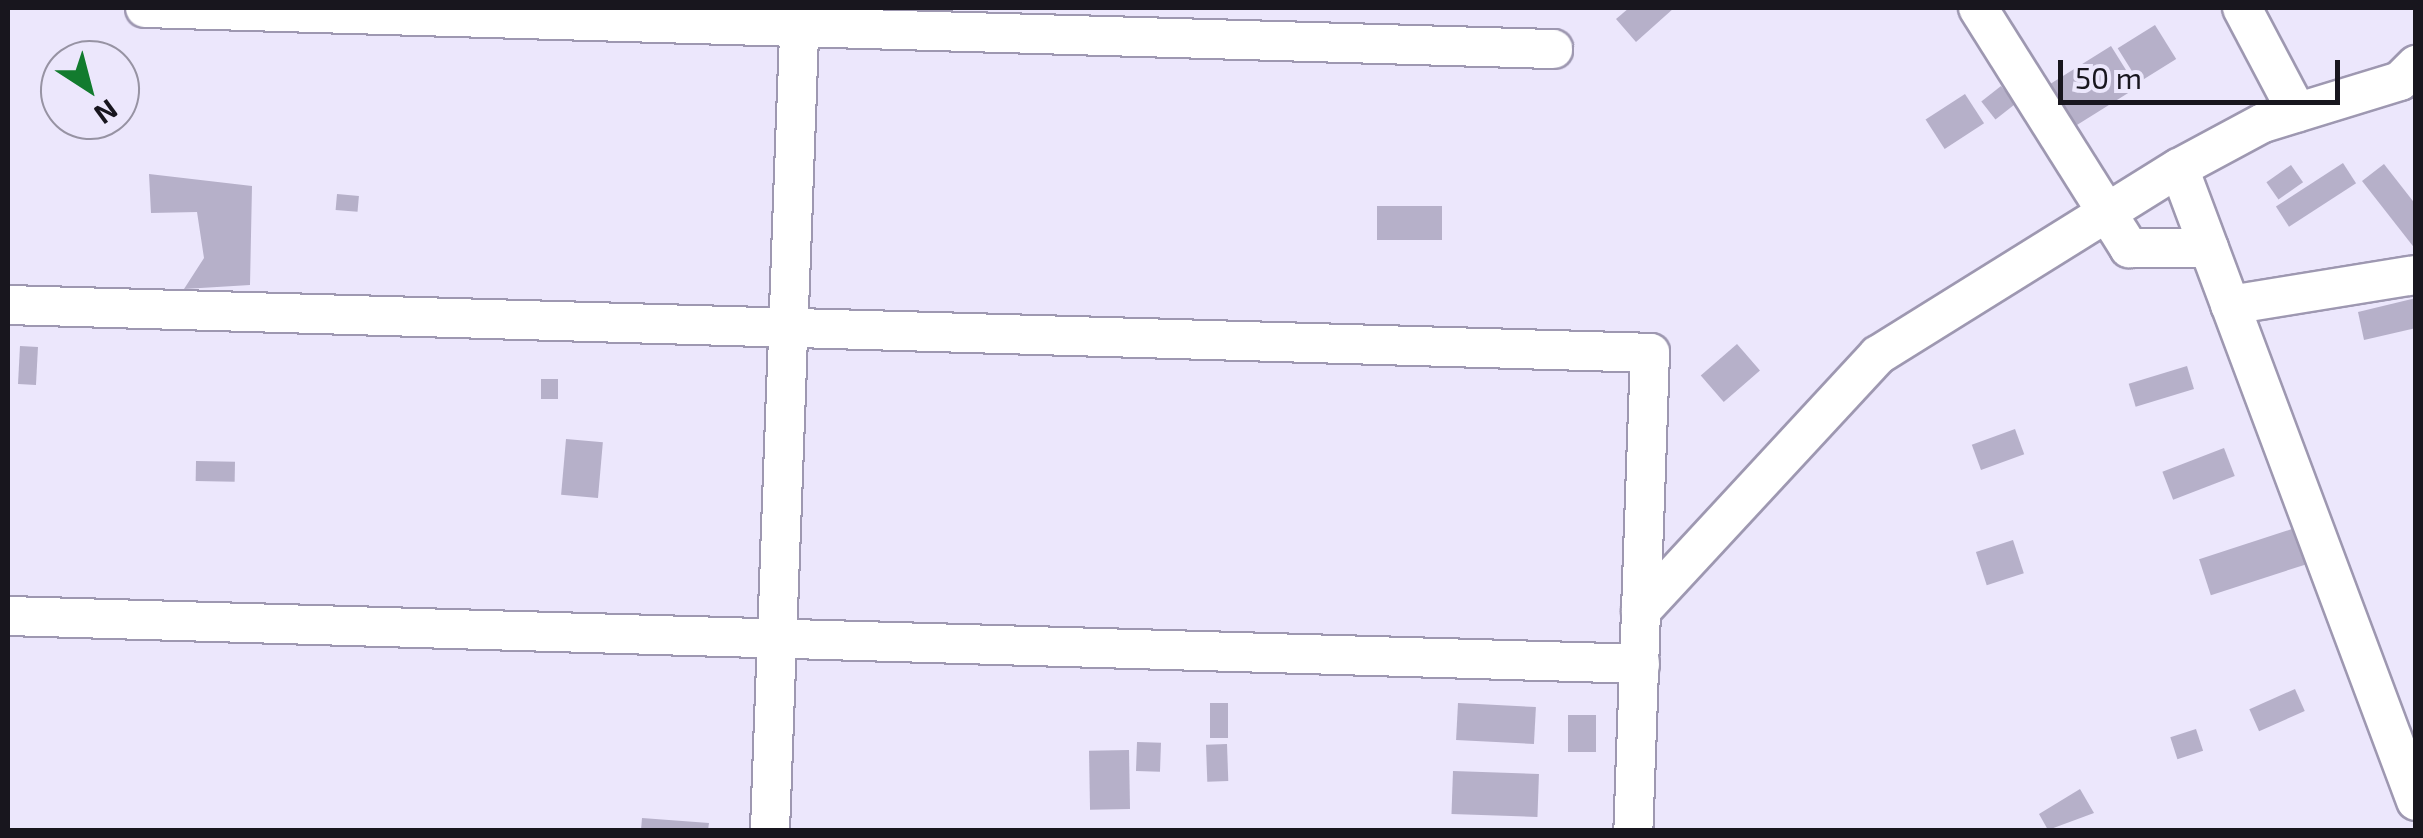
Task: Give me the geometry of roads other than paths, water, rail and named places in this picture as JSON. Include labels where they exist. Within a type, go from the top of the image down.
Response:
[{"type":"street","points":[[145,8],[799,17],[1553,49]]},
{"type":"street","points":[[1978,8],[2129,248],[2208,248]]},
{"type":"street","points":[[2242,8],[2297,112]]},
{"type":"street","points":[[770,830],[799,17]]},
{"type":"street","points":[[1641,611],[1878,355],[2179,168],[2297,112],[2400,81],[2416,65]]},
{"type":"street","points":[[2179,168],[2416,800]]},
{"type":"street","points":[[2230,305],[2416,275]]},
{"type":"street","points":[[8,305],[1650,353],[1633,830]]},
{"type":"street","points":[[8,616],[1640,664]]}]
